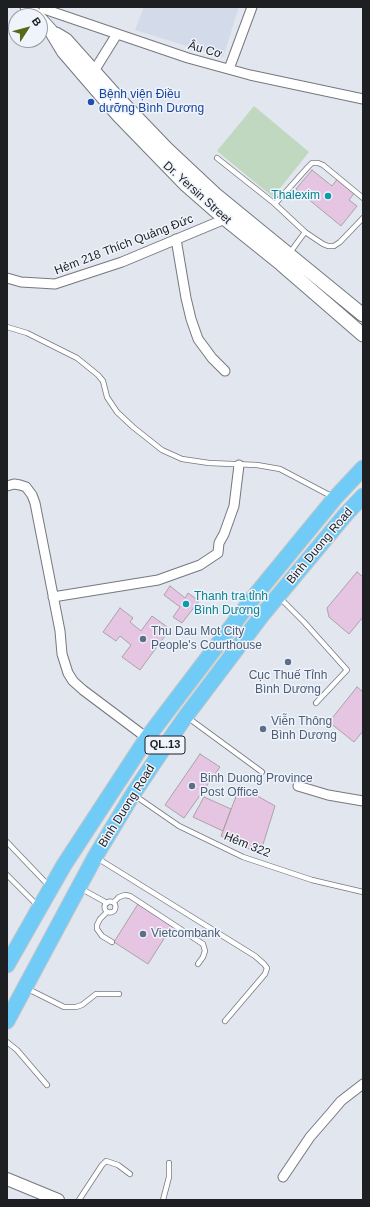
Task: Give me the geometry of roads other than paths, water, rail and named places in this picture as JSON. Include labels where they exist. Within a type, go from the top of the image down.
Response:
[{"type":"highway","name":"Binh Duong Road","points":[[7,963],[64,865],[147,738],[253,598],[335,498],[363,468]]},
{"type":"highway","name":"Binh Duong Road","points":[[7,1021],[95,857],[133,794],[163,749],[186,716],[278,596],[346,514],[363,496]]},
{"type":"highway","points":[[147,738],[163,749]]},
{"type":"main road","name":"Dr. Yersin Street","points":[[48,26],[63,51],[162,153],[185,184],[225,219],[285,259],[363,315]]},
{"type":"main road","name":"Dr. Yersin Street","points":[[51,31],[66,40],[94,71],[123,112]]},
{"type":"main road","name":"Dr. Yersin Street","points":[[162,153],[236,210],[363,335]]},
{"type":"main road","points":[[225,219],[236,210]]},
{"type":"street","points":[[229,69],[252,7]]},
{"type":"street","name":"Âu Cơ","points":[[48,15],[117,34],[188,58],[229,69],[363,99]]},
{"type":"street","points":[[94,71],[117,34]]},
{"type":"street","name":"Hẻm 218 Thích Quảng Đức","points":[[7,278],[21,282],[55,284],[122,262],[225,219]]},
{"type":"street","points":[[176,239],[186,298],[198,339],[212,358],[225,371]]},
{"type":"street","points":[[53,597],[158,580],[200,565],[218,553],[219,543],[224,534],[234,506],[239,465]]},
{"type":"street","points":[[7,486],[20,484],[26,487],[32,495],[35,503],[60,631],[62,654],[68,673],[73,681],[147,738]]},
{"type":"street","points":[[298,786],[328,795],[363,802]]},
{"type":"street","points":[[283,1176],[310,1137],[341,1101],[363,1084]]},
{"type":"street","points":[[7,1179],[58,1200]]},
{"type":"lane","points":[[216,158],[275,204],[306,232],[323,244],[334,246],[340,242],[363,218]]},
{"type":"lane","points":[[275,204],[312,163],[318,162],[363,198]]},
{"type":"lane","points":[[285,259],[306,232]]},
{"type":"lane","points":[[7,327],[27,333],[77,358],[103,381],[106,388],[107,397],[117,412],[162,450],[182,459],[209,463],[257,465],[280,469],[335,498]]},
{"type":"lane","points":[[278,596],[304,622],[347,670],[316,703]]},
{"type":"lane","points":[[186,716],[262,772]]},
{"type":"lane","name":"Hẻm 322","points":[[133,794],[179,826],[243,857],[312,880],[363,892]]},
{"type":"lane","points":[[7,842],[51,888]]},
{"type":"lane","points":[[95,857],[255,956],[264,964],[266,974],[225,1021]]},
{"type":"lane","points":[[7,874],[40,908]]},
{"type":"lane","points":[[79,887],[107,903],[111,901],[114,902],[119,897],[125,895],[130,896],[203,944],[205,951],[198,964]]},
{"type":"lane","points":[[112,942],[102,936],[97,928],[97,925],[100,919],[107,912],[113,912],[115,910],[116,905],[114,902]]},
{"type":"lane","points":[[107,903],[105,907],[107,912]]},
{"type":"lane","points":[[25,987],[64,1007],[76,1007],[82,1005],[96,994],[119,994]]},
{"type":"lane","points":[[7,1042],[17,1050],[47,1085]]},
{"type":"lane","points":[[79,1200],[106,1160],[118,1165],[130,1174]]},
{"type":"lane","points":[[164,1200],[170,1177],[169,1163]]},
{"type":"place","name":"Bệnh viện Điều dưỡng Bình Dương","points":[[91,102]]},
{"type":"place","name":"Thalexim","points":[[328,196]]},
{"type":"place","name":"Thanh tra tỉnh Bình Dương","points":[[186,604]]},
{"type":"place","name":"Thu Dau Mot City People's Courthouse","points":[[143,639]]},
{"type":"place","name":"Cục Thuế Tỉnh Bình Dương","points":[[288,662]]},
{"type":"place","name":"Viễn Thông Bình Dương","points":[[263,729]]},
{"type":"place","name":"Binh Duong Province Post Office","points":[[192,786]]},
{"type":"place","name":"Vietcombank","points":[[143,934]]}]
